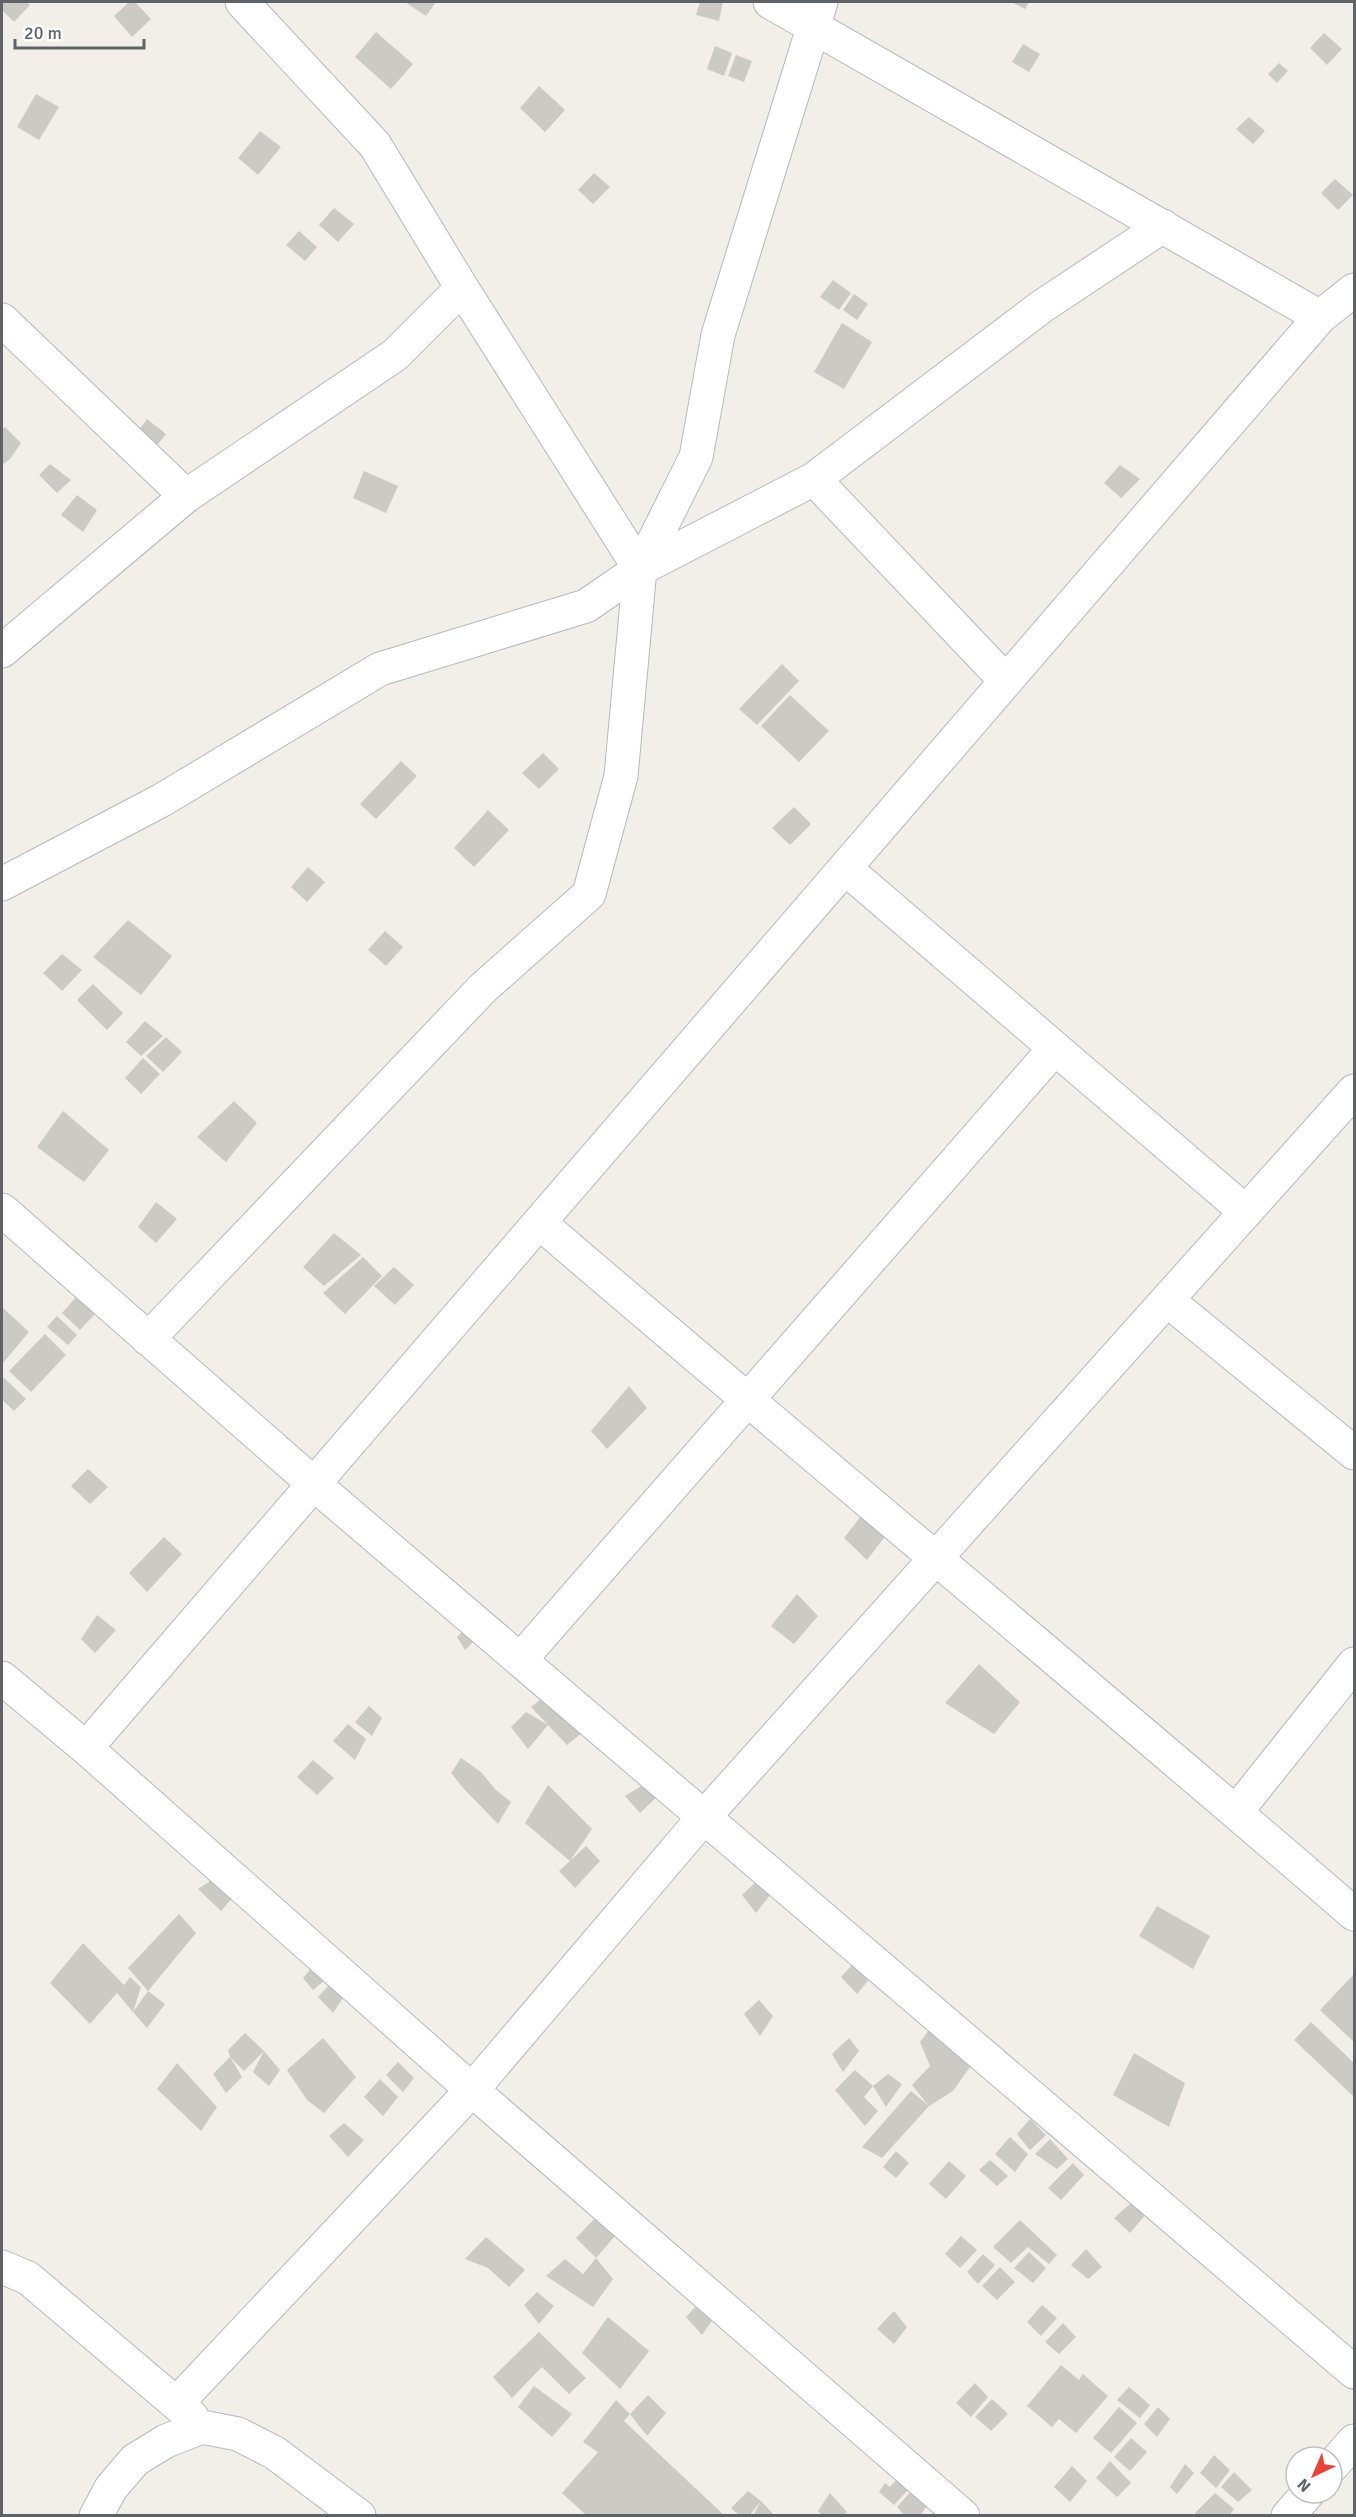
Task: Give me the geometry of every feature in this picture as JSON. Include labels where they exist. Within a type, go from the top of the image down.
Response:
[{"type":"street","points":[[242,2],[375,145],[462,288],[640,569]]},
{"type":"street","points":[[770,2],[817,14],[1163,226],[1320,317]]},
{"type":"street","points":[[148,1339],[483,988],[589,894],[621,776],[640,569],[696,458],[718,335],[817,14]]},
{"type":"street","points":[[2,884],[162,800],[380,669],[586,606],[640,569],[814,479],[1041,307],[1163,226]]},
{"type":"street","points":[[2,651],[186,496],[395,355],[462,288]]},
{"type":"street","points":[[86,1749],[1320,317],[1354,290]]},
{"type":"street","points":[[2,320],[186,496]]},
{"type":"street","points":[[814,479],[1006,681]]},
{"type":"street","points":[[846,869],[1246,1212]]},
{"type":"street","points":[[520,1660],[1055,1048]]},
{"type":"street","points":[[177,2403],[472,2090],[704,1817],[1354,1091]]},
{"type":"street","points":[[2,1210],[314,1484],[1354,2373]]},
{"type":"street","points":[[540,1223],[1354,1914]]},
{"type":"street","points":[[1167,1300],[1354,1453]]},
{"type":"street","points":[[1236,1812],[1354,1664]]},
{"type":"street","points":[[2,1680],[86,1749],[472,2090],[963,2516]]},
{"type":"street","points":[[2,2267],[28,2278],[177,2403],[202,2427]]},
{"type":"street","points":[[96,2516],[111,2488],[135,2460],[166,2440],[202,2427],[238,2434],[275,2453],[359,2516]]},
{"type":"street","points":[[1344,2452],[1354,2441]]},
{"type":"building","points":[[2,2],[27,2],[30,5],[14,22],[2,10]]},
{"type":"building","points":[[129,2],[135,2],[151,19],[132,37],[114,16]]},
{"type":"building","points":[[405,2],[436,2],[426,16]]},
{"type":"building","points":[[700,2],[723,2],[719,21],[696,15]]},
{"type":"building","points":[[1011,2],[1029,2],[1025,9]]},
{"type":"building","points":[[376,32],[413,64],[391,89],[355,57]]},
{"type":"building","points":[[1324,33],[1342,49],[1327,65],[1310,48]]},
{"type":"building","points":[[1023,44],[1040,54],[1029,72],[1012,62]]},
{"type":"building","points":[[715,46],[732,53],[724,76],[707,69]]},
{"type":"building","points":[[736,55],[752,61],[744,82],[728,76]]},
{"type":"building","points":[[1279,63],[1288,71],[1277,83],[1268,74]]},
{"type":"building","points":[[539,86],[565,110],[545,132],[520,108]]},
{"type":"building","points":[[36,94],[59,107],[39,140],[17,127]]},
{"type":"building","points":[[1249,117],[1265,131],[1253,144],[1236,129]]},
{"type":"building","points":[[260,131],[281,147],[258,175],[238,158]]},
{"type":"building","points":[[594,173],[610,187],[593,204],[578,190]]},
{"type":"building","points":[[1335,179],[1353,195],[1338,210],[1321,193]]},
{"type":"building","points":[[334,208],[354,224],[338,242],[319,225]]},
{"type":"building","points":[[299,231],[317,247],[305,261],[286,245]]},
{"type":"building","points":[[833,280],[851,293],[839,310],[820,297]]},
{"type":"building","points":[[854,294],[868,304],[857,320],[843,310]]},
{"type":"building","points":[[842,323],[872,342],[844,389],[814,372]]},
{"type":"building","points":[[147,419],[166,434],[152,452],[133,438]]},
{"type":"building","points":[[5,427],[21,443],[10,459],[2,465],[2,430]]},
{"type":"building","points":[[50,464],[71,480],[57,493],[39,475]]},
{"type":"building","points":[[1120,465],[1140,479],[1121,498],[1104,483]]},
{"type":"building","points":[[364,471],[398,486],[386,513],[353,498]]},
{"type":"building","points":[[77,495],[97,510],[83,532],[61,515]]},
{"type":"building","points":[[782,664],[799,681],[757,725],[739,709]]},
{"type":"building","points":[[790,695],[829,731],[799,762],[761,726]]},
{"type":"building","points":[[543,753],[559,769],[539,789],[522,773]]},
{"type":"building","points":[[401,761],[417,776],[376,819],[360,804]]},
{"type":"building","points":[[794,807],[811,824],[790,845],[772,828]]},
{"type":"building","points":[[488,810],[509,830],[474,867],[454,848]]},
{"type":"building","points":[[308,867],[325,882],[307,902],[291,887]]},
{"type":"building","points":[[128,920],[172,956],[141,995],[93,957]]},
{"type":"building","points":[[385,931],[403,947],[386,966],[368,950]]},
{"type":"building","points":[[62,954],[82,970],[62,991],[43,973]]},
{"type":"building","points":[[93,984],[123,1013],[107,1030],[77,1000]]},
{"type":"building","points":[[145,1021],[163,1036],[141,1056],[126,1042]]},
{"type":"building","points":[[166,1037],[182,1052],[163,1072],[146,1056]]},
{"type":"building","points":[[143,1058],[160,1074],[141,1094],[125,1078]]},
{"type":"building","points":[[234,1101],[257,1123],[226,1162],[197,1137]]},
{"type":"building","points":[[63,1111],[109,1150],[84,1182],[37,1147]]},
{"type":"building","points":[[156,1202],[177,1219],[156,1243],[138,1227]]},
{"type":"building","points":[[334,1233],[361,1255],[324,1286],[303,1267]]},
{"type":"building","points":[[363,1257],[382,1276],[345,1314],[323,1293]]},
{"type":"building","points":[[394,1267],[414,1285],[395,1305],[374,1286]]},
{"type":"building","points":[[76,1297],[95,1314],[80,1330],[62,1313]]},
{"type":"building","points":[[2,1307],[29,1332],[2,1364]]},
{"type":"building","points":[[57,1316],[77,1335],[68,1345],[47,1327]]},
{"type":"building","points":[[45,1334],[66,1355],[31,1392],[9,1371]]},
{"type":"building","points":[[2,1376],[26,1399],[14,1411],[2,1400]]},
{"type":"building","points":[[629,1386],[647,1408],[607,1449],[591,1431]]},
{"type":"building","points":[[88,1469],[108,1487],[90,1504],[71,1486]]},
{"type":"building","points":[[865,1511],[894,1525],[867,1560],[844,1538]]},
{"type":"building","points":[[164,1537],[182,1554],[147,1592],[129,1573]]},
{"type":"building","points":[[797,1594],[818,1616],[794,1644],[771,1626]]},
{"type":"building","points":[[97,1615],[116,1630],[95,1653],[81,1639]]},
{"type":"building","points":[[468,1626],[478,1637],[465,1650],[457,1637]]},
{"type":"building","points":[[979,1664],[1020,1702],[994,1734],[945,1703]]},
{"type":"building","points":[[549,1693],[584,1731],[567,1745],[531,1707]]},
{"type":"building","points":[[369,1706],[382,1718],[372,1736],[355,1722]]},
{"type":"building","points":[[526,1712],[548,1725],[528,1749],[511,1727]]},
{"type":"building","points":[[348,1724],[366,1739],[355,1760],[333,1741]]},
{"type":"building","points":[[461,1758],[481,1772],[495,1789],[511,1802],[498,1824],[451,1773]]},
{"type":"building","points":[[313,1760],[334,1778],[317,1795],[297,1777]]},
{"type":"building","points":[[646,1783],[659,1795],[640,1813],[625,1796]]},
{"type":"building","points":[[548,1785],[592,1829],[570,1861],[525,1823]]},
{"type":"building","points":[[586,1846],[600,1861],[575,1888],[559,1871]]},
{"type":"building","points":[[216,1877],[235,1895],[221,1911],[198,1889]]},
{"type":"building","points":[[759,1879],[775,1889],[756,1913],[742,1895]]},
{"type":"building","points":[[1157,1906],[1210,1936],[1193,1969],[1139,1936]]},
{"type":"building","points":[[179,1914],[196,1933],[148,1991],[128,1968]]},
{"type":"building","points":[[83,1943],[124,1985],[130,1977],[141,1987],[133,2012],[117,1993],[90,2024],[50,1983]]},
{"type":"building","points":[[857,1960],[873,1975],[857,1994],[841,1977]]},
{"type":"building","points":[[316,1963],[330,1976],[313,1990],[303,1978]]},
{"type":"building","points":[[1354,1974],[1354,2042],[1320,2010]]},
{"type":"building","points":[[330,1984],[343,1998],[333,2013],[318,1997]]},
{"type":"building","points":[[148,1991],[165,2004],[147,2028],[133,2012]]},
{"type":"building","points":[[759,2000],[773,2016],[760,2036],[744,2014]]},
{"type":"building","points":[[1311,2022],[1354,2063],[1354,2097],[1294,2040]]},
{"type":"building","points":[[932,2026],[972,2064],[953,2091],[929,2106],[912,2085],[930,2066],[920,2042]]},
{"type":"building","points":[[245,2033],[264,2051],[244,2071],[230,2057],[228,2050]]},
{"type":"building","points":[[323,2038],[356,2077],[324,2113],[307,2100],[287,2070]]},
{"type":"building","points":[[849,2038],[859,2051],[843,2072],[832,2054]]},
{"type":"building","points":[[264,2051],[280,2070],[269,2086],[253,2072]]},
{"type":"building","points":[[1134,2053],[1185,2083],[1169,2127],[1113,2095]]},
{"type":"building","points":[[230,2057],[242,2077],[226,2093],[213,2074]]},
{"type":"building","points":[[398,2062],[414,2078],[403,2092],[386,2075]]},
{"type":"building","points":[[177,2063],[217,2107],[201,2131],[157,2089]]},
{"type":"building","points":[[855,2070],[873,2086],[864,2097],[878,2111],[865,2126],[835,2090]]},
{"type":"building","points":[[888,2074],[902,2084],[886,2107],[873,2086]]},
{"type":"building","points":[[380,2079],[398,2097],[383,2116],[364,2097]]},
{"type":"building","points":[[911,2091],[929,2106],[882,2158],[862,2147]]},
{"type":"building","points":[[1030,2119],[1046,2135],[1030,2150],[1017,2134]]},
{"type":"building","points":[[344,2123],[364,2140],[348,2157],[329,2136]]},
{"type":"building","points":[[1010,2137],[1028,2154],[1015,2172],[995,2154]]},
{"type":"building","points":[[1050,2139],[1068,2159],[1057,2169],[1035,2154]]},
{"type":"building","points":[[896,2151],[909,2163],[896,2178],[883,2167]]},
{"type":"building","points":[[990,2160],[1008,2176],[997,2186],[979,2170]]},
{"type":"building","points":[[949,2161],[966,2176],[946,2199],[929,2184]]},
{"type":"building","points":[[1073,2163],[1084,2175],[1061,2200],[1048,2188]]},
{"type":"building","points":[[1132,2202],[1146,2214],[1130,2233],[1114,2218]]},
{"type":"building","points":[[601,2212],[621,2229],[596,2258],[576,2238]]},
{"type":"building","points":[[1020,2220],[1057,2255],[1049,2264],[1028,2247],[1011,2263],[993,2247]]},
{"type":"building","points":[[961,2236],[977,2250],[960,2268],[945,2254]]},
{"type":"building","points":[[486,2237],[525,2270],[509,2287],[488,2268],[465,2259]]},
{"type":"building","points":[[1086,2249],[1102,2267],[1088,2279],[1071,2265]]},
{"type":"building","points":[[1029,2252],[1046,2268],[1033,2283],[1014,2268]]},
{"type":"building","points":[[983,2254],[995,2265],[978,2284],[967,2272]]},
{"type":"building","points":[[596,2258],[613,2279],[593,2307],[546,2276],[565,2259],[583,2274]]},
{"type":"building","points":[[1000,2267],[1015,2282],[997,2300],[982,2286]]},
{"type":"building","points":[[537,2292],[554,2306],[539,2324],[524,2305]]},
{"type":"building","points":[[698,2304],[714,2318],[702,2335],[686,2317]]},
{"type":"building","points":[[1042,2305],[1057,2318],[1041,2336],[1027,2322]]},
{"type":"building","points":[[894,2311],[907,2327],[894,2344],[877,2329]]},
{"type":"building","points":[[608,2317],[649,2351],[620,2389],[582,2353]]},
{"type":"building","points":[[1063,2323],[1076,2337],[1059,2354],[1045,2342]]},
{"type":"building","points":[[539,2332],[586,2378],[569,2394],[542,2367],[512,2398],[493,2377]]},
{"type":"building","points":[[1061,2365],[1079,2380],[1083,2374],[1108,2396],[1076,2433],[1059,2419],[1052,2427],[1027,2406]]},
{"type":"building","points":[[975,2383],[988,2397],[971,2417],[956,2403]]},
{"type":"building","points":[[534,2386],[572,2414],[552,2437],[518,2407]]},
{"type":"building","points":[[1129,2387],[1150,2405],[1140,2418],[1117,2400]]},
{"type":"building","points":[[648,2395],[666,2413],[647,2436],[630,2414]]},
{"type":"building","points":[[992,2399],[1008,2414],[991,2431],[975,2417]]},
{"type":"building","points":[[616,2400],[630,2414],[624,2421],[725,2516],[587,2516],[562,2493],[598,2452],[583,2442]]},
{"type":"building","points":[[1119,2407],[1137,2423],[1111,2453],[1093,2438]]},
{"type":"building","points":[[1158,2407],[1170,2419],[1157,2437],[1144,2424]]},
{"type":"building","points":[[1131,2438],[1147,2452],[1130,2471],[1114,2457]]},
{"type":"building","points":[[1214,2455],[1230,2470],[1216,2488],[1200,2473]]},
{"type":"building","points":[[1110,2461],[1131,2483],[1117,2497],[1096,2478]]},
{"type":"building","points":[[1185,2464],[1194,2473],[1177,2494],[1170,2487]]},
{"type":"building","points":[[1072,2466],[1087,2481],[1070,2502],[1054,2487]]},
{"type":"building","points":[[1234,2472],[1252,2490],[1238,2502],[1221,2487]]},
{"type":"building","points":[[899,2477],[910,2488],[894,2505],[879,2492],[885,2483],[890,2487]]},
{"type":"building","points":[[913,2489],[929,2503],[920,2516],[905,2516],[897,2507]]},
{"type":"building","points":[[748,2491],[761,2501],[749,2516],[740,2516],[731,2508]]},
{"type":"building","points":[[830,2493],[847,2512],[843,2516],[823,2516],[818,2511]]},
{"type":"building","points":[[1215,2493],[1234,2509],[1229,2516],[1199,2516],[1195,2513]]},
{"type":"building","points":[[761,2501],[775,2516],[753,2516]]}]
